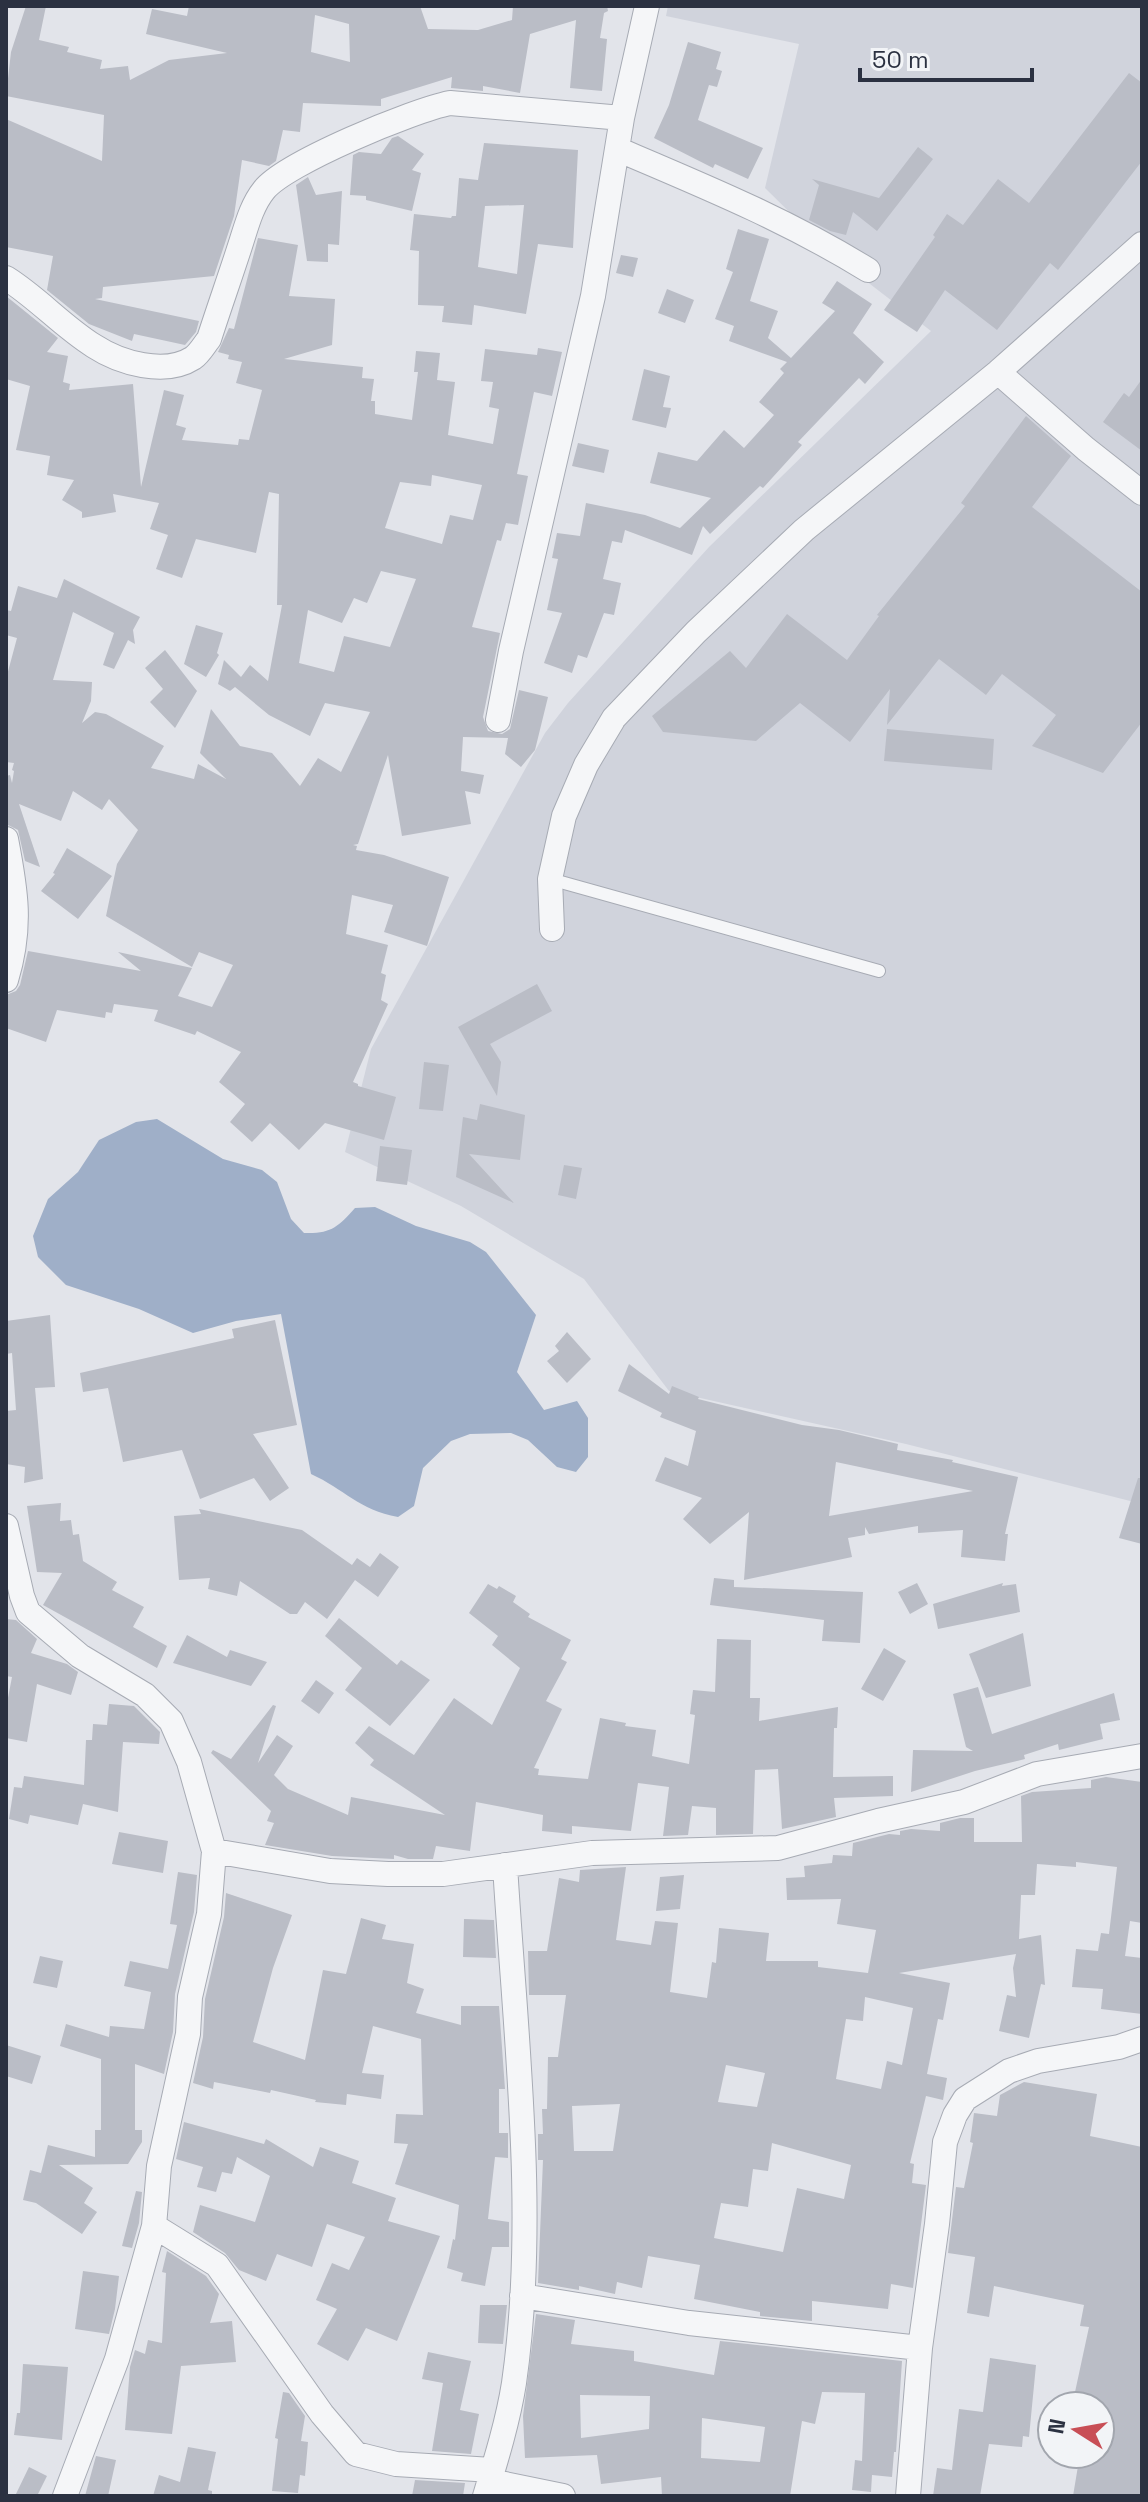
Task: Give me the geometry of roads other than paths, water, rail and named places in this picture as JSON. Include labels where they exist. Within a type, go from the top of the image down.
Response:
[{"type":"street","points":[[498,720],[511,651],[593,296],[622,118],[647,6]]},
{"type":"street","points":[[6,278],[94,347],[127,362],[157,367],[181,364],[196,356],[209,339],[253,210],[264,189],[300,164],[391,121],[450,103],[622,118]]},
{"type":"street","points":[[617,149],[780,220],[868,270]]},
{"type":"street","points":[[552,929],[550,879],[564,816],[586,765],[614,718],[696,632],[804,530],[998,372],[1142,244]]},
{"type":"street","points":[[998,372],[1142,493]]},
{"type":"street","points":[[6,839],[17,891],[17,925],[6,980]]},
{"type":"street","points":[[6,1526],[28,1612],[80,1656],[145,1695],[171,1721],[189,1762],[214,1851],[209,1914],[190,1997],[188,2034],[159,2166],[154,2226],[117,2359],[65,2496]]},
{"type":"street","points":[[214,1851],[289,1865],[359,1873],[443,1874],[592,1853],[778,1848],[964,1802],[1037,1774],[1142,1756]]},
{"type":"street","points":[[489,2482],[513,2388],[522,2296],[522,2146],[505,1865]]},
{"type":"street","points":[[908,2496],[920,2348],[945,2142],[955,2115],[965,2099],[1009,2071],[1038,2061],[1119,2047],[1142,2039]]},
{"type":"street","points":[[154,2226],[217,2265],[322,2414],[356,2454],[563,2496]]},
{"type":"street","points":[[522,2296],[689,2323],[920,2348]]},
{"type":"lane","points":[[550,879],[879,971]]},
{"type":"water","points":[[157,1119],[223,1159],[262,1170],[277,1182],[291,1219],[304,1233],[333,1228],[355,1208],[375,1207],[416,1226],[470,1242],[486,1252],[536,1315],[517,1372],[544,1410],[577,1401],[588,1418],[588,1457],[576,1472],[557,1467],[528,1440],[511,1433],[470,1434],[451,1441],[423,1468],[414,1506],[398,1517],[384,1514],[311,1474],[281,1314],[236,1321],[193,1333],[139,1309],[66,1285],[38,1257],[33,1236],[48,1199],[78,1172],[99,1140],[136,1122]]}]
